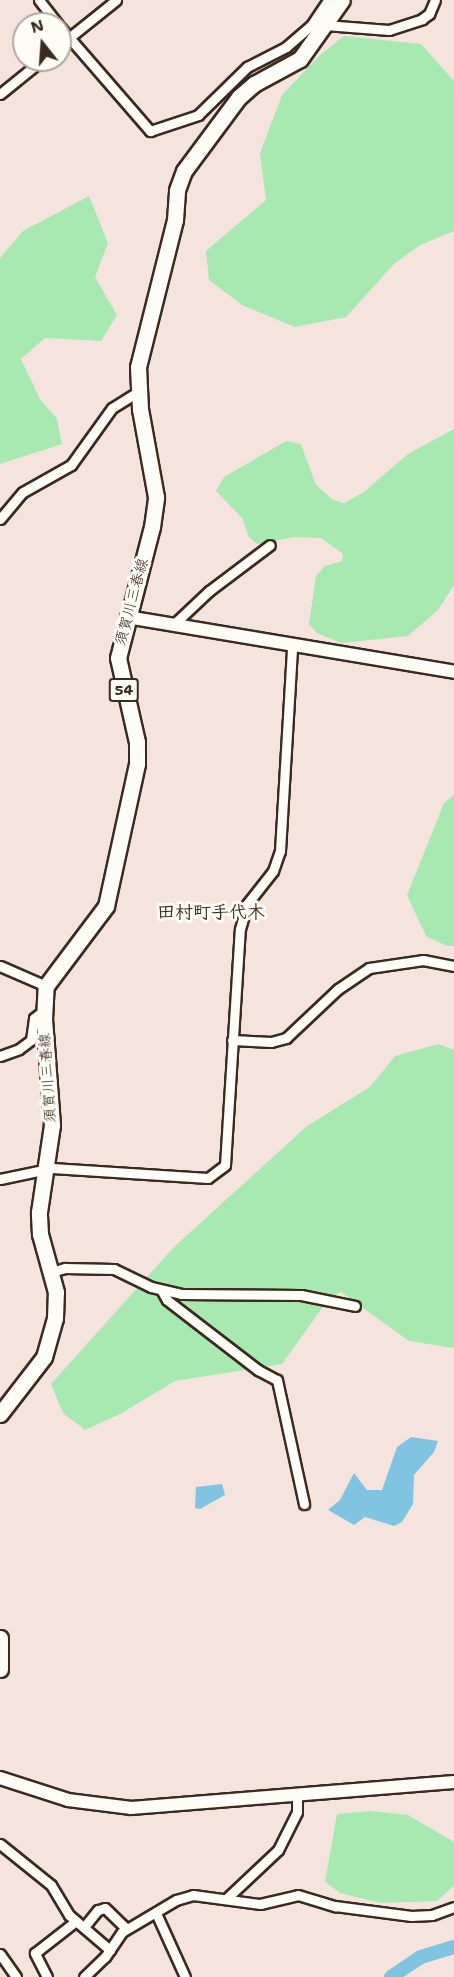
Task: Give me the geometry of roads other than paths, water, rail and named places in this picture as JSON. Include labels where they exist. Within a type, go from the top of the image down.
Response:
[{"type":"main road","name":"須賀川三春線","points":[[0,1414],[47,1349],[56,1309],[51,1272],[40,1234],[45,1170],[52,1125],[44,1019],[46,986],[106,906],[138,753],[118,658],[152,527],[156,497],[138,392],[141,345],[184,171],[245,90],[300,59],[342,0]]},
{"type":"main road","points":[[0,1638],[0,1669]]},
{"type":"street","points":[[39,0],[48,12]]},
{"type":"street","points":[[72,36],[116,0]]},
{"type":"street","points":[[72,41],[150,131],[198,115],[247,66],[286,47],[312,24],[328,0]]},
{"type":"street","points":[[325,25],[389,30],[422,19],[429,14],[435,0]]},
{"type":"street","points":[[0,94],[27,72]]},
{"type":"street","points":[[0,519],[23,492],[70,465],[112,408],[138,392]]},
{"type":"street","points":[[174,624],[220,582],[262,554],[270,545]]},
{"type":"street","points":[[127,617],[454,672]]},
{"type":"street","points":[[0,1179],[45,1170],[208,1178],[217,1175],[226,1159],[242,914],[273,871],[280,851],[292,646]]},
{"type":"street","points":[[232,1040],[271,1042],[286,1038],[338,989],[369,968],[423,960],[454,966]]},
{"type":"street","points":[[0,966],[46,986]]},
{"type":"street","points":[[0,1056],[19,1049],[31,1040],[34,1018],[38,1016],[44,1019]]},
{"type":"street","points":[[51,1272],[65,1268],[114,1269],[162,1291],[301,1296],[355,1306]]},
{"type":"street","points":[[162,1291],[172,1304],[258,1370],[277,1380],[304,1504]]},
{"type":"street","points":[[0,1778],[68,1800],[131,1808],[454,1782]]},
{"type":"street","points":[[227,1898],[278,1850],[297,1812],[297,1796]]},
{"type":"street","points":[[0,1844],[51,1885],[80,1924],[110,1950]]},
{"type":"street","points":[[84,1977],[110,1950],[126,1928],[189,1896],[227,1898],[260,1904],[298,1895],[335,1906],[411,1916],[432,1915],[454,1907]]},
{"type":"street","points":[[47,1977],[35,1953],[98,1910],[105,1908],[126,1928]]},
{"type":"street","points":[[156,1913],[185,1977]]},
{"type":"street","points":[[0,1954],[16,1977]]},
{"type":"water","points":[[411,1437],[438,1441],[434,1452],[414,1475],[413,1504],[402,1522],[394,1526],[365,1517],[354,1525],[328,1510],[340,1500],[354,1473],[367,1490],[382,1490],[397,1447]]},
{"type":"water","points":[[222,1484],[225,1495],[200,1509],[195,1508],[196,1487]]},
{"type":"waterway","points":[[391,1977],[421,1957],[454,1947]]},
{"type":"district","name":"田村町手代木","points":[[211,912]]}]
